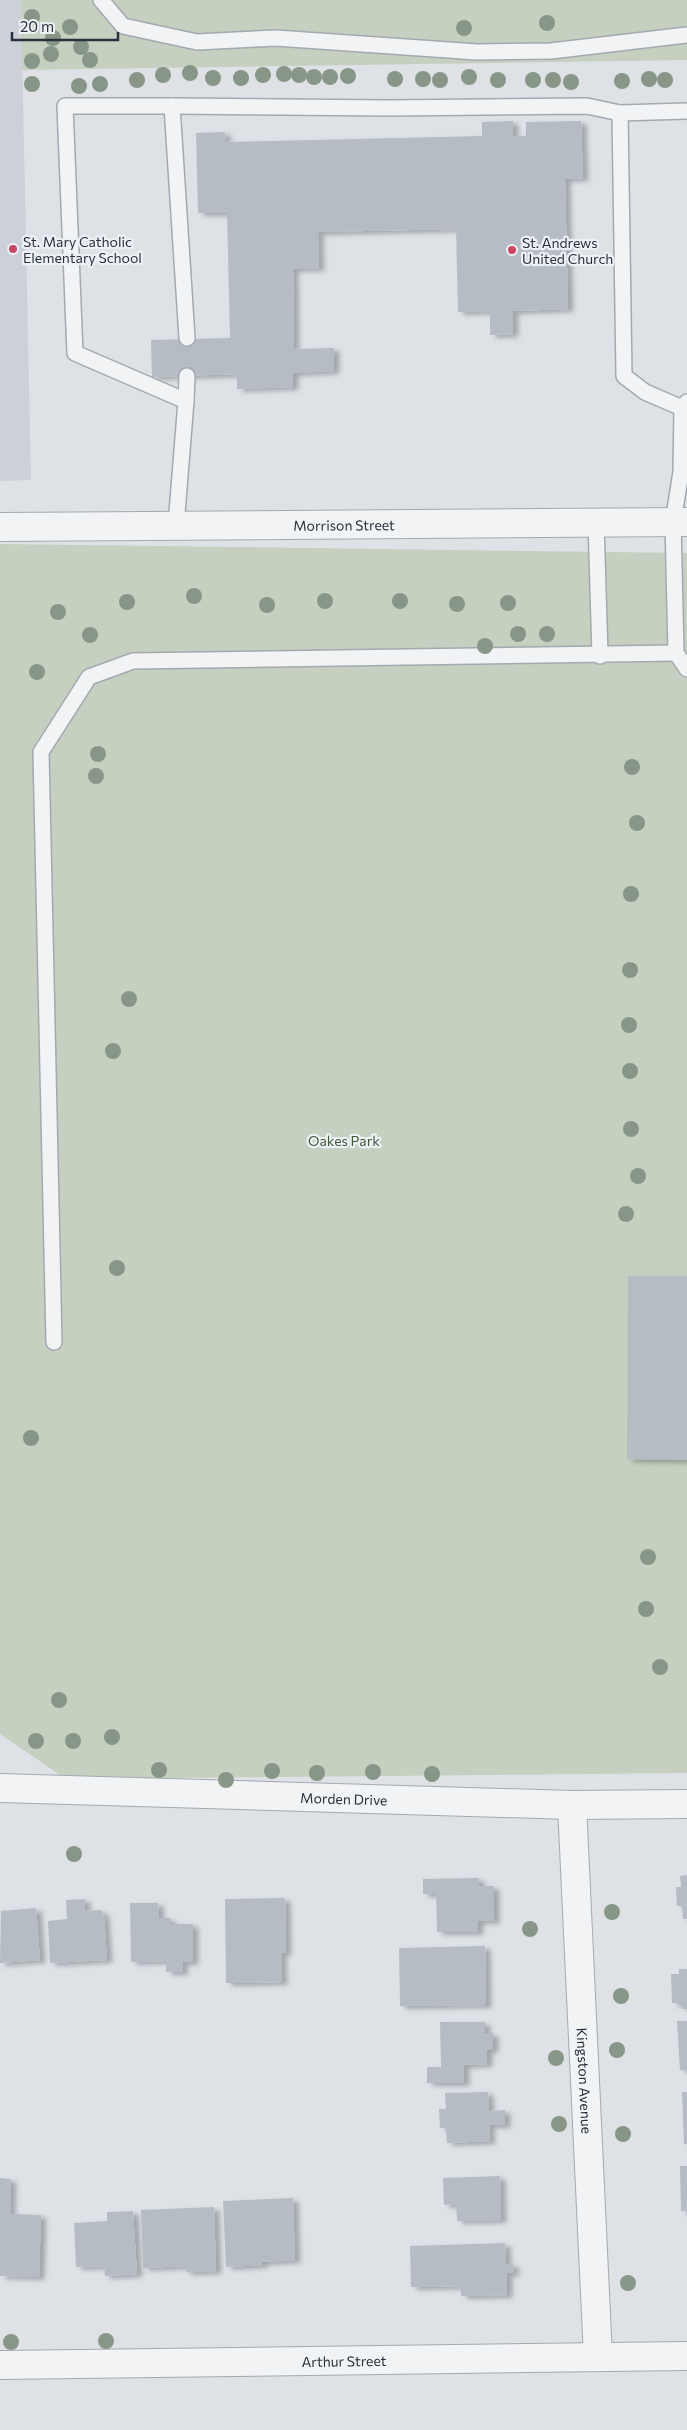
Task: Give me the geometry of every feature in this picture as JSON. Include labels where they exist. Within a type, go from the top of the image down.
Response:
[{"type":"street","name":"Morrison Street","points":[[0,527],[680,522]]},
{"type":"street","name":"Morden Drive","points":[[0,1788],[572,1805],[687,1804]]},
{"type":"street","name":"Kingston Avenue","points":[[572,1805],[598,2358]]},
{"type":"street","name":"Arthur Street","points":[[0,2365],[687,2356]]},
{"type":"lane","points":[[101,0],[123,26],[197,42],[276,38],[486,52],[551,51],[687,35]]},
{"type":"lane","points":[[186,401],[74,353],[65,106],[389,108],[587,106],[620,113],[687,111]]},
{"type":"lane","points":[[172,106],[187,338]]},
{"type":"lane","points":[[620,113],[624,376],[645,392],[684,405],[676,653],[687,669]]},
{"type":"lane","points":[[176,525],[187,376]]},
{"type":"lane","points":[[596,522],[600,656]]},
{"type":"lane","points":[[54,1342],[41,752],[89,677],[133,661],[600,656],[676,653]]},
{"type":"shaded area","name":"St. Mary Catholic Elementary School","points":[[0,0],[21,0],[31,480],[0,481]]},
{"type":"green space","points":[[21,0],[687,0],[687,60],[22,70]]},
{"type":"green space","name":"Oakes Park","points":[[0,544],[687,553],[687,1773],[66,1779],[0,1734]]},
{"type":"building","name":"St. Andrews United Church","points":[[513,121],[513,136],[526,136],[526,122],[581,121],[583,178],[565,179],[568,309],[513,311],[513,334],[490,335],[490,311],[458,312],[456,229],[318,232],[319,268],[293,269],[294,349],[334,348],[334,371],[293,373],[293,387],[237,389],[237,374],[152,377],[151,340],[230,338],[227,213],[198,213],[196,133],[225,132],[226,142],[482,136],[482,122]]},
{"type":"building","points":[[628,1276],[687,1276],[687,1460],[627,1459]]},
{"type":"building","points":[[687,1875],[687,1919],[683,1919],[682,1906],[677,1906],[676,1887],[681,1887],[680,1876]]},
{"type":"building","points":[[479,1878],[479,1886],[494,1886],[494,1921],[478,1921],[478,1932],[437,1932],[436,1894],[423,1894],[423,1879]]},
{"type":"building","points":[[285,1898],[286,1953],[281,1953],[282,1982],[226,1983],[225,1899]]},
{"type":"building","points":[[85,1899],[85,1911],[101,1910],[104,1916],[107,1960],[50,1963],[48,1921],[67,1919],[66,1900]]},
{"type":"building","points":[[130,1903],[158,1903],[159,1918],[170,1918],[170,1924],[193,1924],[193,1962],[182,1962],[183,1972],[166,1972],[166,1961],[131,1962]]},
{"type":"building","points":[[36,1908],[40,1960],[0,1963],[1,1911]]},
{"type":"building","points":[[485,1946],[486,2005],[400,2006],[399,1948]]},
{"type":"building","points":[[679,1969],[687,1969],[687,2009],[682,2009],[681,2003],[672,2003],[671,1974],[679,1974]]},
{"type":"building","points":[[677,2021],[687,2021],[687,2070],[680,2070]]},
{"type":"building","points":[[440,2022],[485,2022],[485,2033],[493,2033],[493,2050],[487,2050],[487,2064],[464,2065],[464,2083],[427,2083],[427,2067],[441,2067]]},
{"type":"building","points":[[488,2092],[489,2111],[505,2110],[505,2125],[489,2125],[490,2141],[447,2143],[446,2128],[440,2128],[439,2109],[446,2109],[445,2093]]},
{"type":"building","points":[[682,2092],[687,2092],[687,2144],[684,2144]]},
{"type":"building","points":[[680,2166],[687,2166],[687,2211],[681,2211]]},
{"type":"building","points":[[500,2176],[501,2220],[457,2221],[456,2204],[444,2205],[443,2178]]},
{"type":"building","points":[[0,2178],[11,2179],[10,2214],[41,2215],[39,2277],[0,2276]]},
{"type":"building","points":[[293,2198],[295,2260],[262,2262],[262,2265],[226,2267],[223,2201]]},
{"type":"building","points":[[214,2207],[216,2271],[186,2272],[185,2266],[143,2268],[141,2210]]},
{"type":"building","points":[[133,2211],[137,2274],[105,2276],[104,2266],[76,2267],[74,2223],[107,2221],[107,2212]]},
{"type":"building","points":[[505,2243],[506,2264],[513,2264],[514,2273],[507,2273],[507,2295],[461,2296],[461,2286],[411,2287],[410,2246]]},
{"type":"place","name":"St. Mary Catholic Elementary School","points":[[13,249]]},
{"type":"place","name":"St. Andrews United Church","points":[[512,250]]}]
